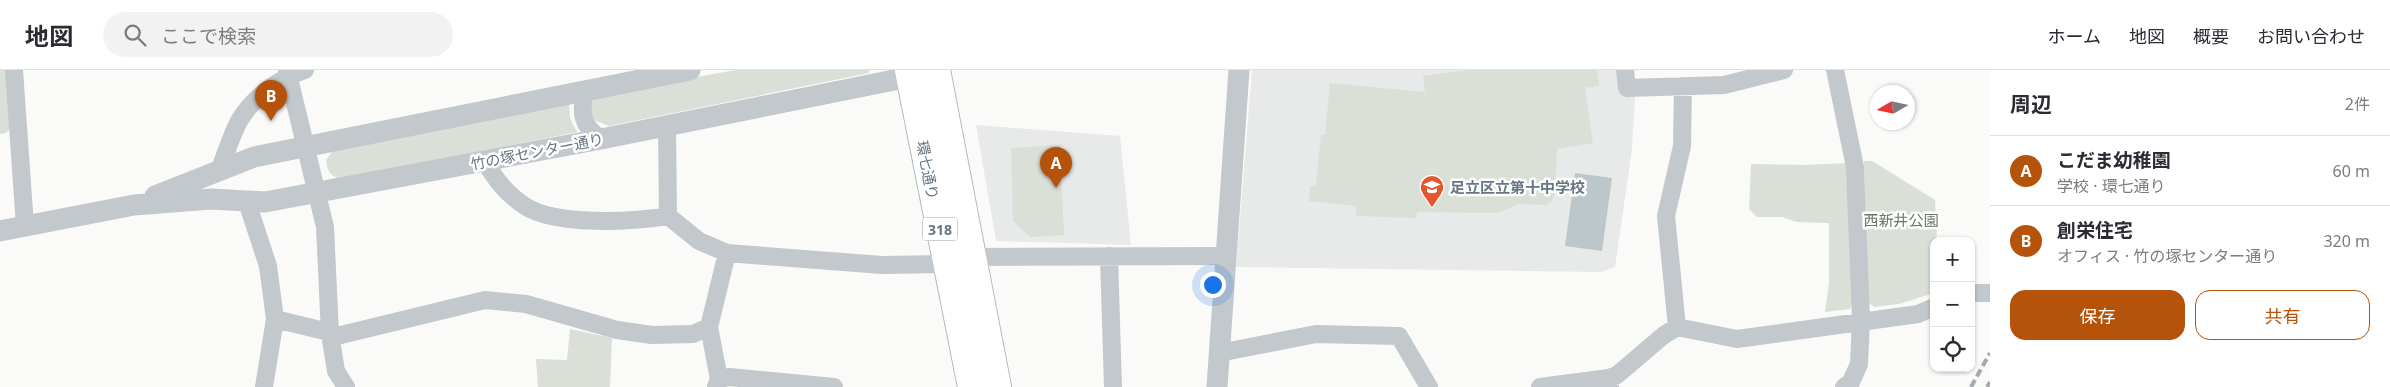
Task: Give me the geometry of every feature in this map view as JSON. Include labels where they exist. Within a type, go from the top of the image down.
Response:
[{"type":"main road","name":"環七通り","points":[[937,71],[972,387]]},
{"type":"main road","name":"環七通り","points":[[910,74],[959,261],[997,387]]},
{"type":"street","points":[[14,70],[25,226]]},
{"type":"street","points":[[1217,387],[1238,70]]},
{"type":"street","points":[[1625,70],[1627,88],[1724,85],[1784,70]]},
{"type":"street","points":[[1835,70],[1856,167],[1861,320],[1859,364],[1851,382],[1844,387]]},
{"type":"street","name":"竹の塚センター通り","points":[[134,205],[254,157],[585,92],[677,71]]},
{"type":"street","name":"竹の塚センター通り","points":[[0,231],[134,205],[211,198],[265,202],[601,139],[910,74],[937,71]]},
{"type":"street","points":[[219,171],[240,120],[261,95],[294,72],[305,147],[325,227],[330,334],[336,371],[346,387]]},
{"type":"street","points":[[1677,327],[1666,216],[1682,146],[1683,86]]},
{"type":"street","points":[[585,92],[581,110],[583,119],[586,127],[601,139]]},
{"type":"street","points":[[667,126],[668,216]]},
{"type":"street","points":[[485,161],[495,178],[526,207],[555,217],[603,221],[668,216],[699,242],[728,252],[882,265],[1110,256],[1225,256]]},
{"type":"street","points":[[246,202],[268,266],[274,319],[264,387]]},
{"type":"street","points":[[728,252],[709,326],[717,383],[729,377],[834,387]]},
{"type":"street","points":[[1110,256],[1113,387]]},
{"type":"street","points":[[1975,292],[1990,293]]},
{"type":"street","points":[[274,319],[330,334],[341,335],[485,300],[526,304],[617,330],[652,335],[693,334],[709,326]]},
{"type":"street","points":[[1540,387],[1610,382],[1664,335],[1677,327],[1737,338],[1861,320],[1918,314],[1930,309]]},
{"type":"street","points":[[1219,353],[1316,334],[1399,336],[1428,387]]},
{"type":"shaded area","name":"足立区立第十中学校","points":[[1252,70],[1619,70],[1623,97],[1635,97],[1632,149],[1615,267],[1601,272],[1236,267]]},
{"type":"shaded area","points":[[976,125],[1120,136],[1131,245],[996,241]]},
{"type":"shaded area","points":[[1575,173],[1612,178],[1602,251],[1565,246]]},
{"type":"green space","points":[[0,70],[5,70],[12,127],[6,133],[0,134]]},
{"type":"green space","points":[[736,70],[869,70],[869,73],[609,126],[594,120],[592,117],[591,108],[595,95]]},
{"type":"green space","points":[[1468,70],[1597,70],[1599,86],[1585,88],[1593,143],[1557,149],[1555,194],[1552,201],[1546,205],[1519,204],[1497,213],[1417,212],[1416,218],[1356,216],[1356,206],[1309,201],[1310,186],[1316,186],[1321,135],[1325,135],[1330,83],[1425,92],[1423,76]]},
{"type":"green space","points":[[569,104],[570,118],[577,132],[343,179],[330,173],[327,167],[326,160],[336,146]]},
{"type":"green space","points":[[1060,145],[1064,235],[1030,237],[1013,221],[1011,148]]},
{"type":"green space","name":"西新井公園","points":[[1864,161],[1872,161],[1935,200],[1937,237],[1930,237],[1930,294],[1899,304],[1874,307],[1868,302]]},
{"type":"green space","name":"西新井公園","points":[[1848,163],[1853,299],[1850,309],[1825,312],[1829,283],[1829,223],[1797,222],[1782,217],[1757,217],[1749,209],[1751,164],[1804,165]]},
{"type":"green space","points":[[570,329],[612,338],[610,387],[538,387],[536,359],[567,360]]},
{"type":"railway","points":[[1971,387],[1990,353]]},
{"type":"railway","points":[[1987,387],[1990,382]]},
{"type":"place","name":"創栄住宅","points":[[271,121]]},
{"type":"place","name":"こだま幼稚園","points":[[1056,188]]},
{"type":"place","name":"足立区立第十中学校","points":[[1432,208]]}]
